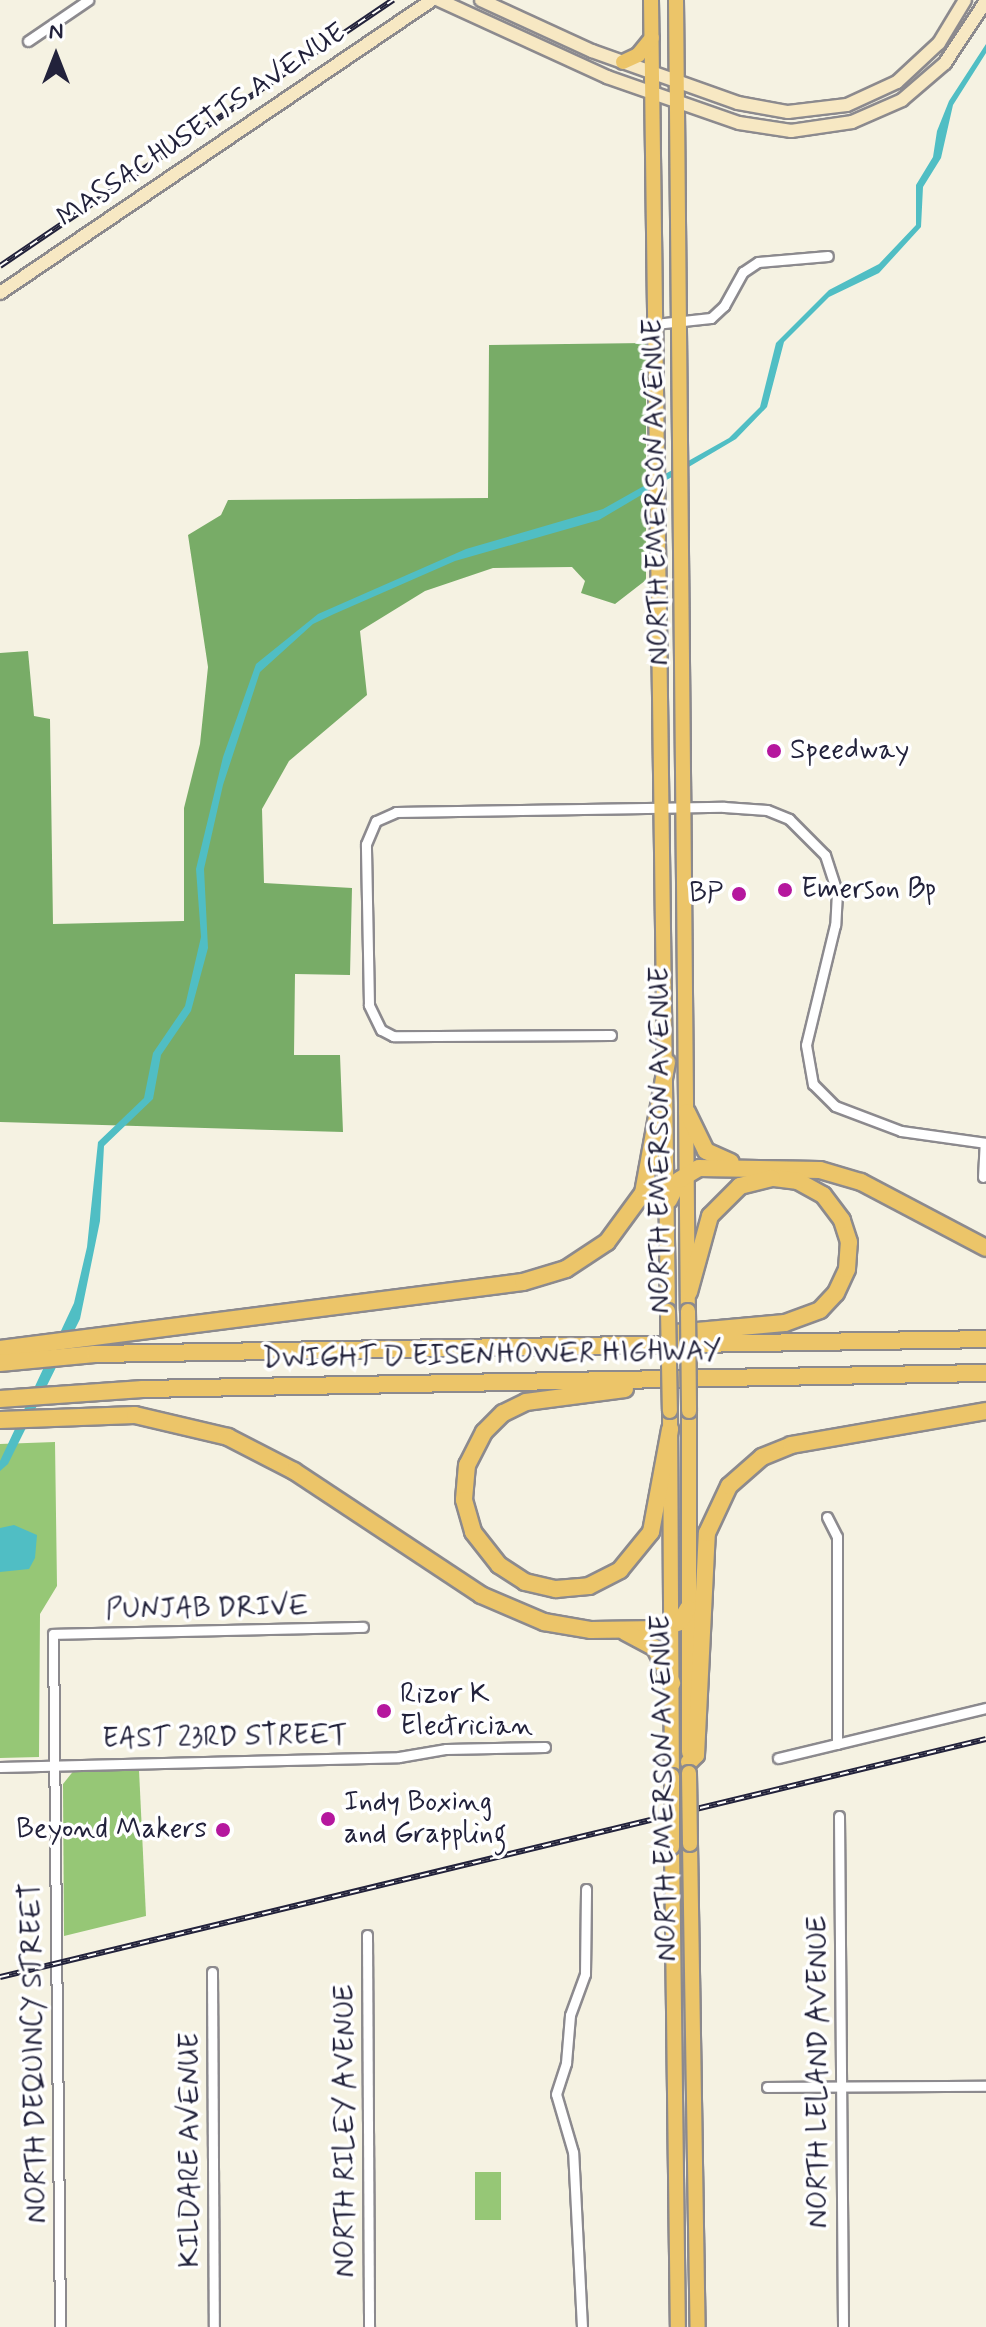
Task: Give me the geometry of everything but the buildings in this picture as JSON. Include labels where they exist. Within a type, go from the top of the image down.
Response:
[{"type":"highway","points":[[0,1349],[523,1282],[566,1269],[607,1242],[643,1193],[667,1062]]},
{"type":"highway","points":[[687,1112],[706,1151],[744,1166]]},
{"type":"highway","points":[[669,1200],[688,1173],[744,1166],[806,1168],[854,1179],[986,1248]]},
{"type":"highway","points":[[531,1346],[808,1317],[832,1299],[844,1279],[849,1251],[842,1220],[823,1195],[798,1181],[772,1178],[740,1186],[723,1198],[707,1222],[689,1292]]},
{"type":"highway","name":"DWIGHT D EISENHOWER HIGHWAY","points":[[0,1363],[95,1354],[986,1339]]},
{"type":"highway","name":"DWIGHT D EISENHOWER HIGHWAY","points":[[2,1399],[76,1392],[986,1373]]},
{"type":"highway","points":[[670,1429],[651,1532],[633,1558],[606,1579],[573,1589],[532,1584],[494,1561],[473,1532],[464,1500],[467,1465],[484,1432],[503,1413],[543,1398],[733,1378]]},
{"type":"highway","points":[[689,1768],[696,1755],[707,1533],[729,1486],[762,1457],[791,1445],[986,1411]]},
{"type":"highway","points":[[0,1420],[64,1415],[148,1416],[228,1437],[294,1471],[493,1602],[555,1625],[620,1630],[672,1626],[688,1608]]},
{"type":"highway","points":[[620,1630],[655,1648],[672,1683]]},
{"type":"main road","name":"MASSACHUSETTS AVENUE","points":[[0,293],[432,0]]},
{"type":"main road","points":[[439,0],[553,56],[652,93],[763,128],[804,130],[852,122],[902,100],[931,77],[957,50],[986,1]]},
{"type":"main road","name":"NORTH EMERSON AVENUE","points":[[651,0],[658,510],[687,1112],[689,1768],[698,2327]]},
{"type":"main road","name":"NORTH EMERSON AVENUE","points":[[676,0],[683,495],[667,1062],[678,2327]]},
{"type":"main road","points":[[486,2],[623,62],[773,111],[847,105],[914,69],[939,43],[965,0]]},
{"type":"main road","points":[[623,62],[638,55],[652,37]]},
{"type":"street","points":[[28,41],[78,3],[88,0]]},
{"type":"street","points":[[655,324],[681,323],[715,315],[743,272],[758,262],[828,256]]},
{"type":"street","points":[[611,1035],[393,1036],[376,1026],[369,1005],[366,844],[376,821],[396,812],[743,807],[778,814],[804,830],[828,859],[835,882],[837,915],[805,1049],[816,1089],[835,1106],[901,1131],[985,1143],[983,1177]]},
{"type":"street","points":[[827,1517],[837,1537],[837,1744]]},
{"type":"street","name":"PUNJAB DRIVE","points":[[53,1634],[363,1627]]},
{"type":"street","name":"NORTH DEQUINCY STREET","points":[[53,1634],[60,2327]]},
{"type":"street","points":[[778,1758],[986,1708]]},
{"type":"street","name":"EAST 23RD STREET","points":[[0,1767],[399,1757],[446,1749],[545,1747]]},
{"type":"street","name":"NORTH LELAND AVENUE","points":[[839,1816],[843,2327]]},
{"type":"street","points":[[582,2327],[573,2152],[556,2094],[566,2063],[570,2015],[585,1974],[586,1889]]},
{"type":"street","name":"NORTH RILEY AVENUE","points":[[367,1935],[369,2327]]},
{"type":"street","name":"KILDARE AVENUE","points":[[212,1972],[214,2327]]},
{"type":"street","points":[[767,2087],[986,2086]]},
{"type":"green space","points":[[646,343],[646,580],[615,604],[581,593],[585,581],[572,567],[493,568],[425,591],[360,631],[367,695],[289,761],[262,809],[264,883],[352,888],[350,975],[295,974],[294,1055],[340,1055],[343,1132],[0,1122],[0,653],[28,651],[34,716],[50,719],[53,924],[184,921],[184,808],[200,744],[208,667],[188,535],[221,515],[228,500],[488,498],[489,345]]},
{"type":"green space","points":[[55,1442],[57,1586],[40,1614],[39,1757],[0,1758],[0,1444]]},
{"type":"green space","points":[[75,1769],[139,1770],[146,1916],[64,1936],[63,1784]]},
{"type":"green space","points":[[475,2172],[501,2172],[501,2220],[475,2220]]},
{"type":"water","points":[[986,44],[986,53],[953,105],[941,158],[923,187],[921,227],[879,273],[829,297],[784,342],[767,407],[736,439],[599,520],[455,561],[313,624],[260,672],[223,785],[204,869],[208,948],[191,1011],[161,1055],[153,1099],[104,1146],[100,1221],[80,1319],[8,1464],[0,1471],[0,1461],[74,1303],[87,1247],[98,1142],[144,1098],[153,1053],[185,1006],[201,937],[196,869],[223,757],[256,664],[318,614],[466,549],[603,509],[729,438],[760,407],[776,343],[829,290],[879,264],[916,225],[916,185],[933,157],[937,131],[949,101]]},
{"type":"water","points":[[14,1525],[37,1535],[35,1558],[29,1569],[0,1572],[0,1528]]},
{"type":"railway","points":[[0,266],[393,0]]},
{"type":"railway","points":[[0,1977],[986,1739]]},
{"type":"place","name":"Speedway","points":[[774,751]]},
{"type":"place","name":"Emerson Bp","points":[[785,890]]},
{"type":"place","name":"BP","points":[[739,894]]},
{"type":"place","name":"Rizor K Electrician","points":[[384,1711]]},
{"type":"place","name":"Indy Boxing and Grappling","points":[[328,1819]]},
{"type":"place","name":"Beyond Makers","points":[[223,1830]]}]
